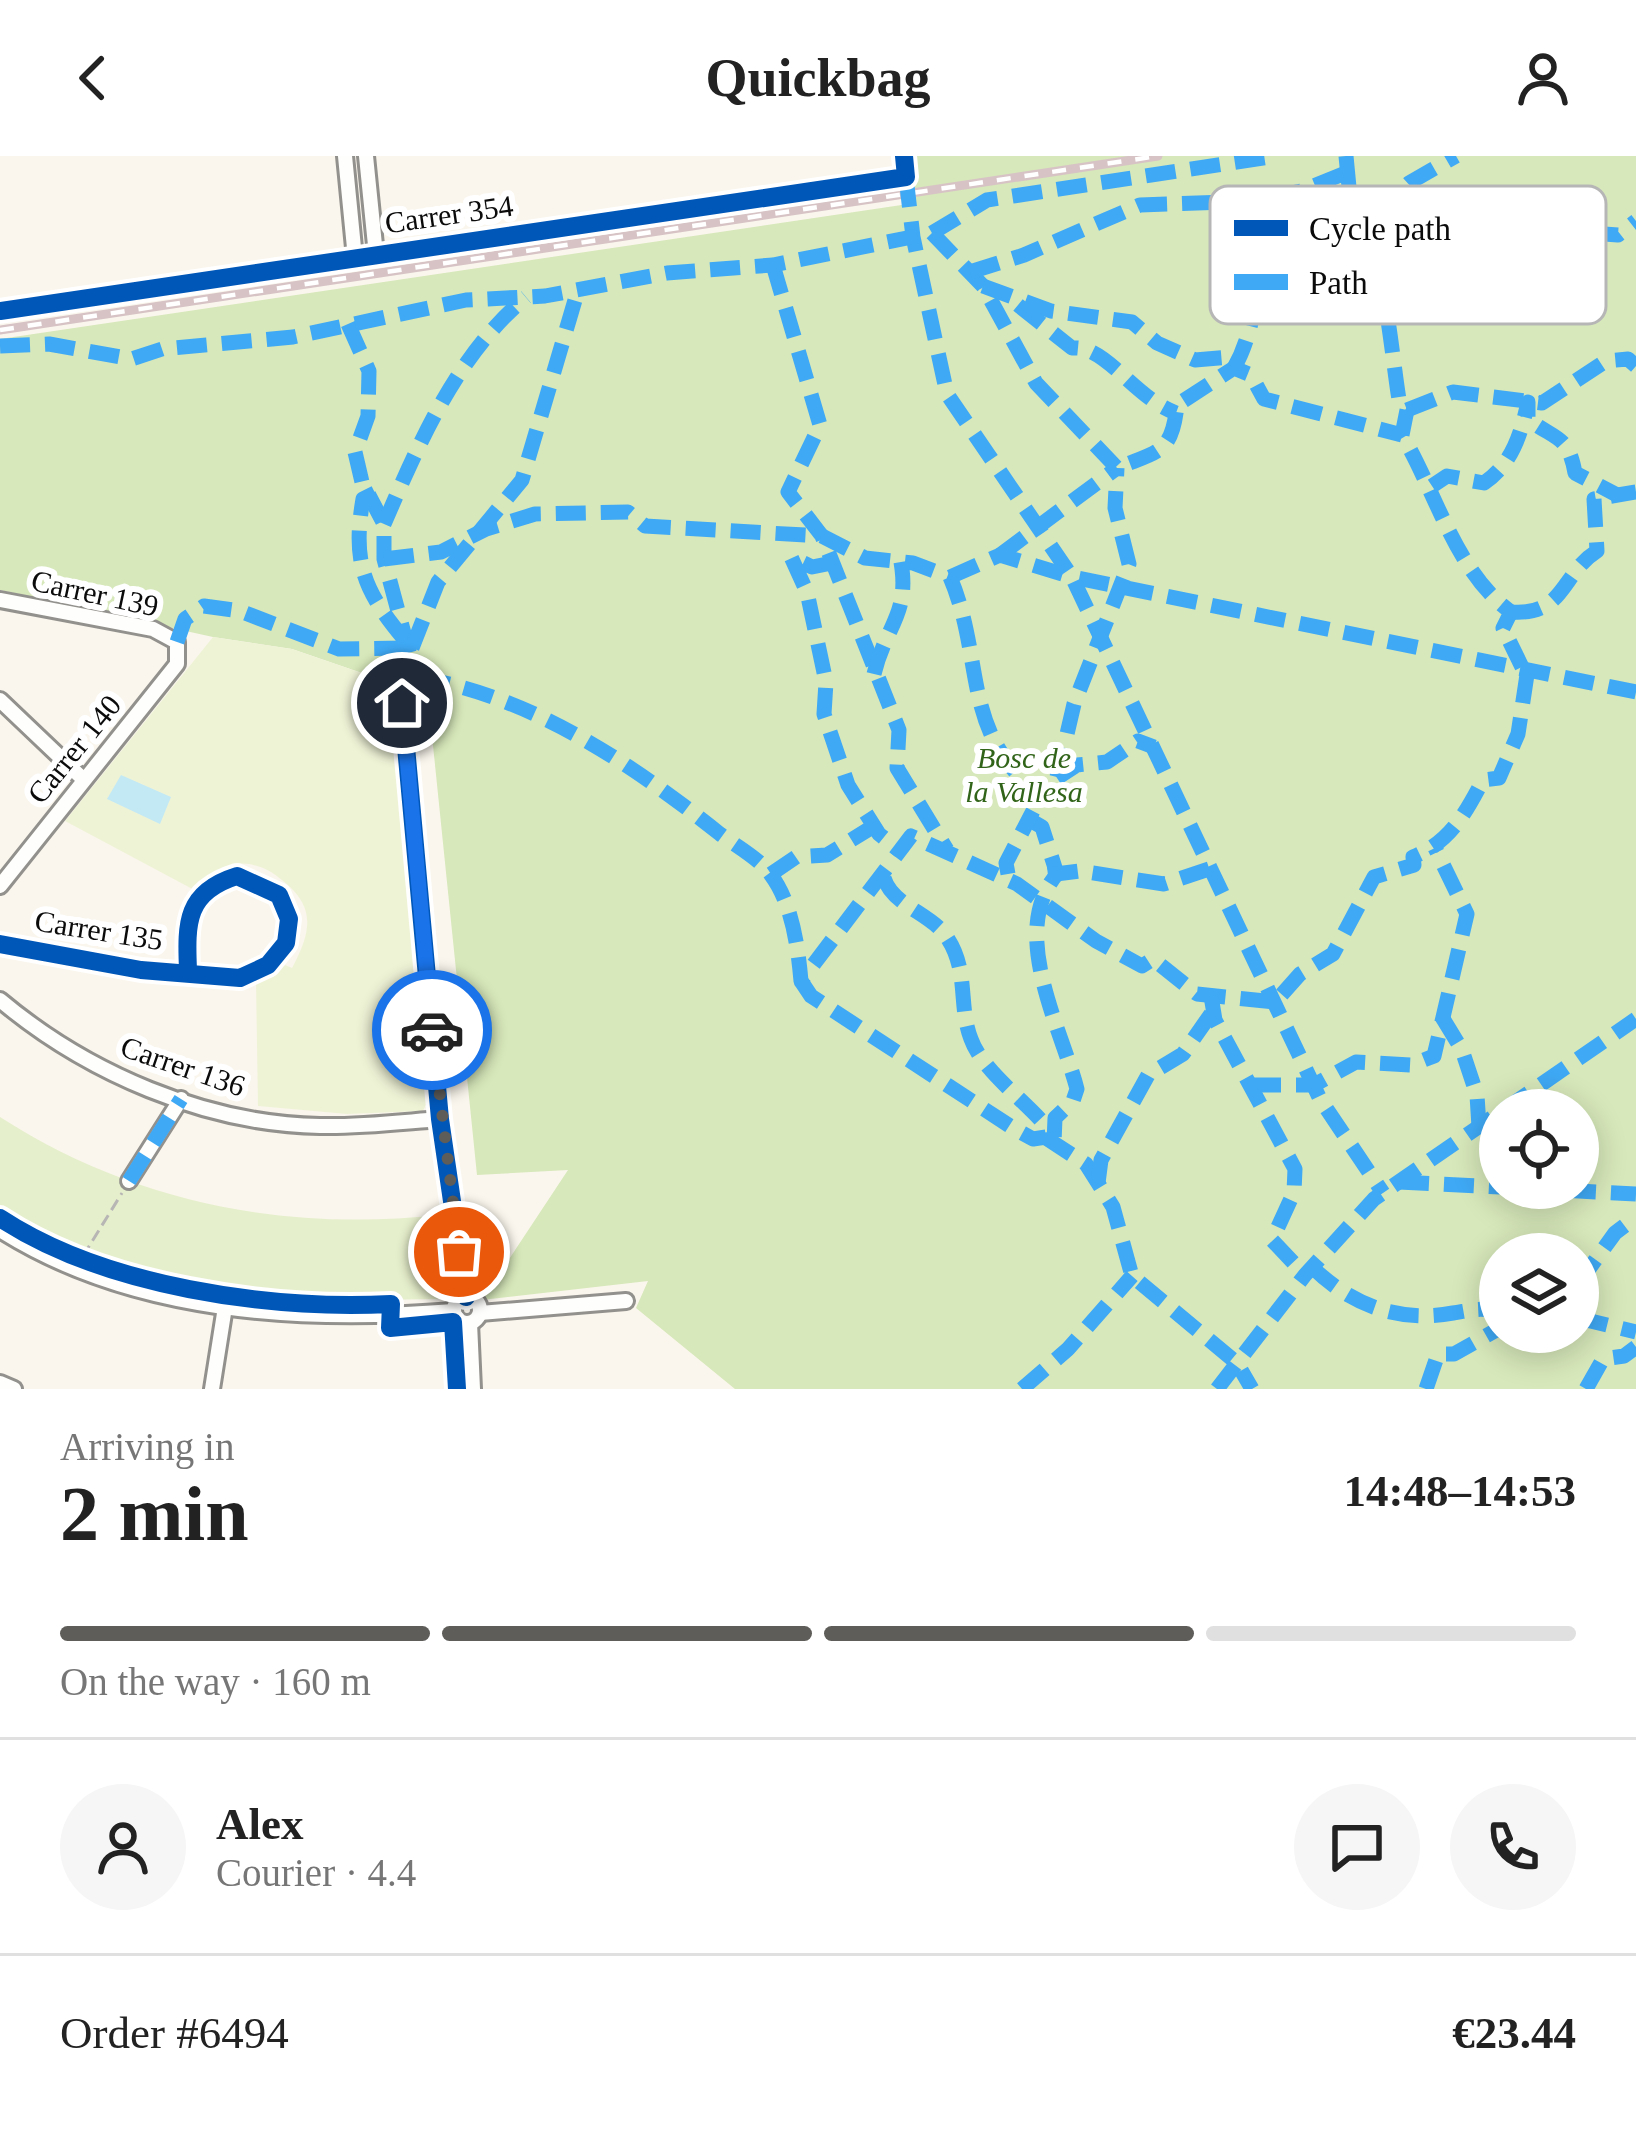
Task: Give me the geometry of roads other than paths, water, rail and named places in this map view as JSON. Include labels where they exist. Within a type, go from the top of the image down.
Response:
[{"type":"street","points":[[345,156],[356,258]]},
{"type":"street","points":[[366,156],[376,255]]},
{"type":"street","name":"Carrer 354","points":[[0,311],[906,177],[904,156]]},
{"type":"street","name":"Carrer 139","points":[[1,603],[153,629],[177,642]]},
{"type":"street","name":"Carrer 140","points":[[0,886],[177,664],[177,642]]},
{"type":"street","points":[[0,700],[83,779]]},
{"type":"street","points":[[0,1230],[74,1266],[225,1307],[307,1315],[454,1311],[466,1297],[440,1119],[402,703]]},
{"type":"street","name":"Carrer 135","points":[[0,944],[141,970],[188,970],[240,978],[268,965],[286,944],[289,919],[279,896],[237,876],[202,892],[189,910],[188,970]]},
{"type":"street","name":"Carrer 136","points":[[0,1000],[44,1036],[129,1082],[222,1113],[318,1126],[440,1119]]},
{"type":"street","points":[[129,1181],[181,1099]]},
{"type":"street","points":[[466,1297],[477,1301],[473,1389]]},
{"type":"street","points":[[454,1311],[458,1320],[626,1301]]},
{"type":"street","points":[[212,1389],[225,1307]]},
{"type":"street","points":[[0,1383],[14,1389]]},
{"type":"water","points":[[121,775],[171,797],[160,824],[107,799]]},
{"type":"railway","points":[[0,330],[1158,156]]},
{"type":"park label","name":"Bosc de la Vallesa","points":[[1024,774]]}]
